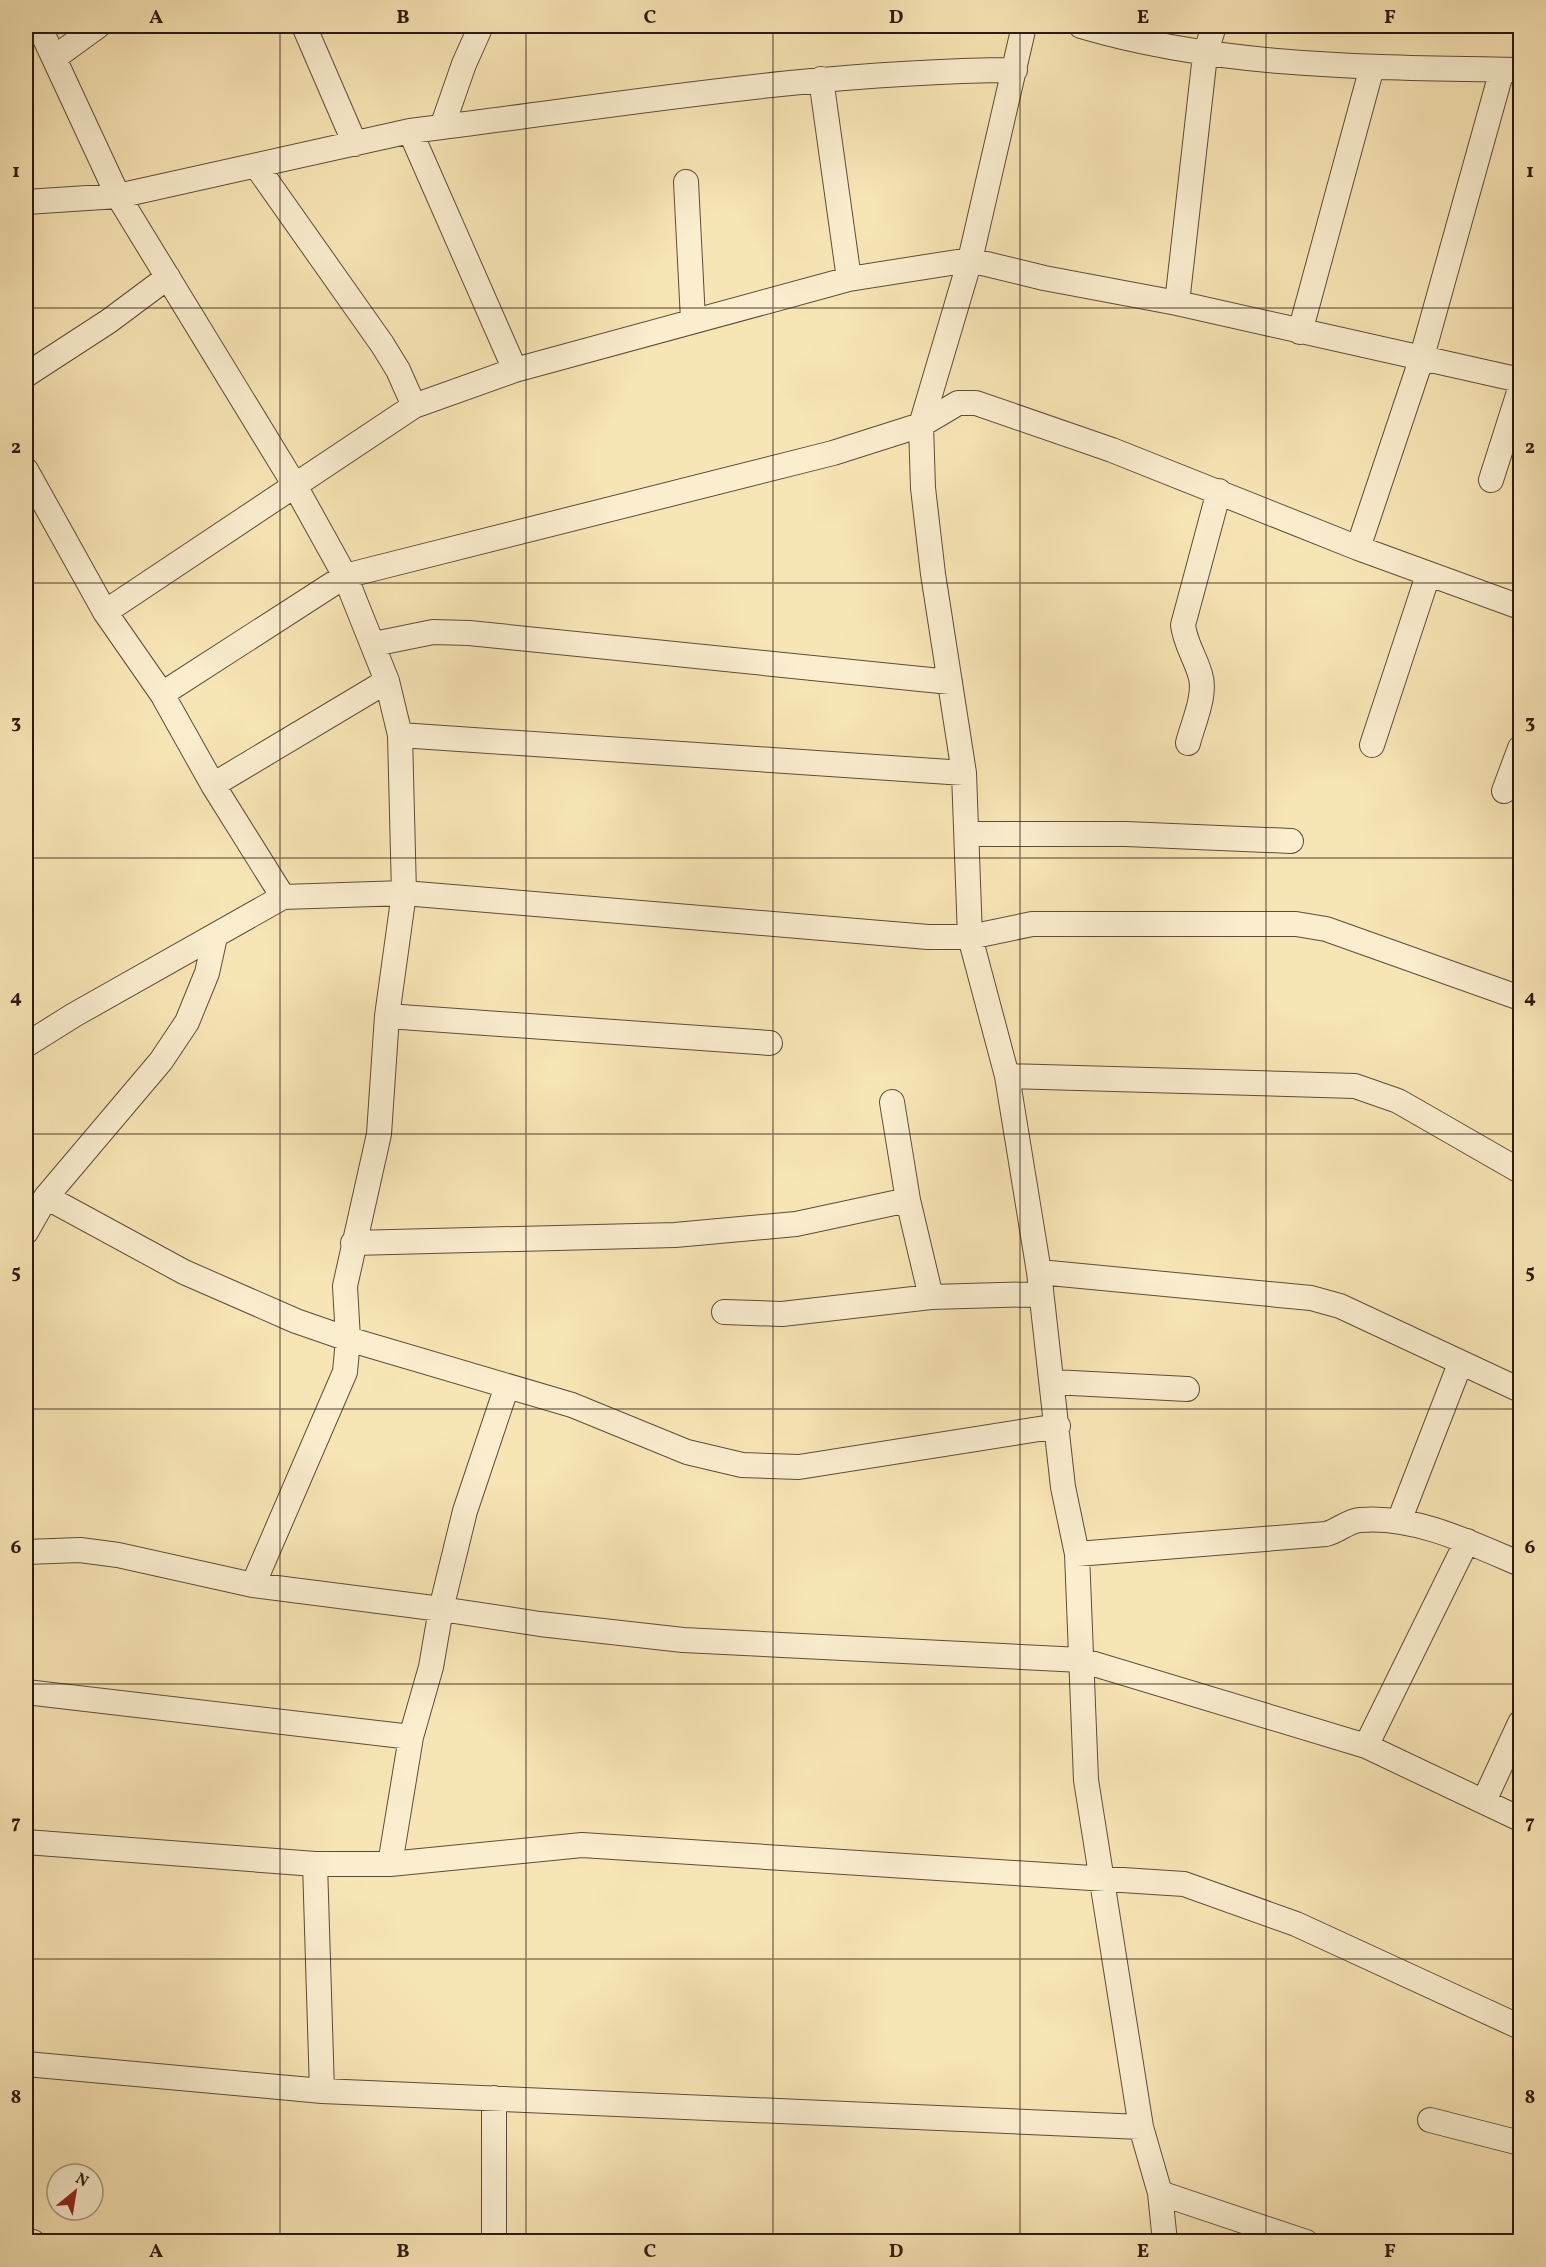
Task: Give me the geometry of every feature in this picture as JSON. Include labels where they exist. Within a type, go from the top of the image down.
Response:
[{"type":"street","points":[[54,58],[98,26]]},
{"type":"street","points":[[304,26],[355,144]]},
{"type":"street","points":[[442,127],[464,64],[481,26]]},
{"type":"street","points":[[1024,26],[970,260],[921,425],[924,499],[964,773],[969,937],[1007,1076],[1040,1283],[1058,1426],[1063,1487],[1077,1554],[1086,1780],[1141,2127],[1160,2193],[1165,2241]]},
{"type":"street","points":[[1081,26],[1118,37],[1205,55],[1372,67],[1511,70],[1421,360],[1358,548]]},
{"type":"street","points":[[1177,303],[1205,55],[1214,26]]},
{"type":"street","points":[[35,31],[54,58],[118,196],[294,484],[345,576],[387,681],[400,735],[404,893],[387,1016],[380,1134],[368,1190],[352,1243],[345,1286],[348,1339],[340,1388],[254,1584]]},
{"type":"street","points":[[1300,332],[1372,67]]},
{"type":"street","points":[[26,201],[118,196],[410,131],[821,80],[951,70],[1015,70]]},
{"type":"street","points":[[821,80],[849,279]]},
{"type":"street","points":[[410,131],[515,370]]},
{"type":"street","points":[[256,167],[382,344],[398,370],[414,406]]},
{"type":"street","points":[[686,182],[693,320]]},
{"type":"street","points":[[105,612],[414,406],[515,370],[849,279],[970,260],[1044,278],[1177,303],[1421,360],[1521,380]]},
{"type":"street","points":[[26,375],[110,321],[168,277]]},
{"type":"street","points":[[1491,480],[1521,389]]},
{"type":"street","points":[[162,694],[345,576],[833,453],[921,425],[958,403],[976,403],[1112,450],[1428,575],[1521,607]]},
{"type":"street","points":[[26,470],[105,612],[162,694],[213,785],[283,897]]},
{"type":"street","points":[[1188,743],[1202,688],[1201,675],[1184,636],[1183,625],[1219,491]]},
{"type":"street","points":[[1372,745],[1428,575]]},
{"type":"street","points":[[374,644],[433,632],[470,633],[950,682]]},
{"type":"street","points":[[213,785],[387,681]]},
{"type":"street","points":[[400,735],[964,773]]},
{"type":"street","points":[[1504,791],[1521,748]]},
{"type":"street","points":[[966,834],[1126,834],[1291,841]]},
{"type":"street","points":[[26,1045],[74,1015],[283,897],[404,893],[916,936],[969,937],[1032,924],[1296,924],[1326,929],[1521,998]]},
{"type":"street","points":[[26,1232],[46,1197],[161,1061],[187,1022],[207,973],[215,937]]},
{"type":"street","points":[[387,1016],[770,1043]]},
{"type":"street","points":[[1007,1076],[1355,1086],[1398,1101],[1521,1172]]},
{"type":"street","points":[[892,1102],[908,1200],[931,1297]]},
{"type":"street","points":[[46,1197],[184,1272],[296,1321],[348,1339],[572,1405],[687,1452],[742,1465],[799,1467],[1058,1426]]},
{"type":"street","points":[[352,1243],[675,1235],[796,1224],[908,1200]]},
{"type":"street","points":[[724,1312],[782,1314],[1040,1283],[1311,1298],[1340,1305],[1460,1364],[1521,1390]]},
{"type":"street","points":[[1399,1521],[1460,1364]]},
{"type":"street","points":[[1053,1382],[1187,1389]]},
{"type":"street","points":[[390,1864],[411,1737],[431,1667],[441,1609],[465,1511],[507,1386]]},
{"type":"street","points":[[1077,1554],[1326,1534],[1359,1520],[1399,1521],[1467,1541],[1521,1564]]},
{"type":"street","points":[[1366,1746],[1467,1541]]},
{"type":"street","points":[[26,1552],[80,1550],[118,1555],[254,1584],[540,1624],[683,1640],[877,1652],[1081,1660],[1366,1746],[1521,1819]]},
{"type":"street","points":[[26,1692],[411,1737]]},
{"type":"street","points":[[1484,1801],[1521,1723]]},
{"type":"street","points":[[26,1842],[315,1864],[390,1864],[582,1845],[1184,1884],[1296,1924],[1521,2027]]},
{"type":"street","points":[[315,1864],[322,2091]]},
{"type":"street","points":[[26,2064],[322,2091],[1141,2127]]},
{"type":"street","points":[[494,2098],[494,2241]]},
{"type":"street","points":[[1430,2120],[1521,2143]]},
{"type":"street","points":[[1160,2193],[1306,2241]]},
{"type":"street","points":[[26,2240],[33,2241]]}]
